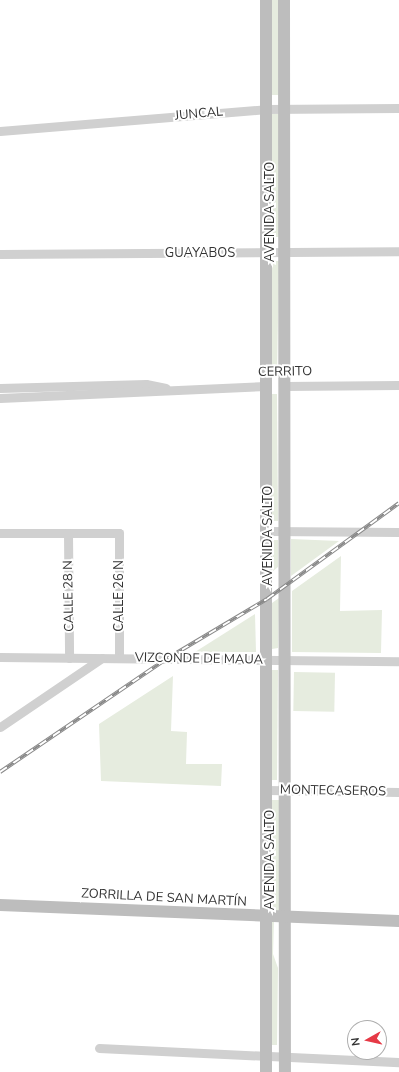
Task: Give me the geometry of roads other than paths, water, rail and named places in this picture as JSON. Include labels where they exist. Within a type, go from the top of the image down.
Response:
[{"type":"street","name":"AVENIDA SALTO","points":[[266,0],[266,386],[268,531],[266,1072]]},
{"type":"street","name":"AVENIDA SALTO","points":[[284,0],[284,386],[282,532],[284,660],[285,1072]]},
{"type":"street","name":"JUNCAL","points":[[0,131],[266,109],[399,108]]},
{"type":"street","name":"GUAYABOS","points":[[0,254],[399,251]]},
{"type":"street","name":"CERRITO","points":[[0,388],[146,384],[171,388]]},
{"type":"street","name":"CERRITO","points":[[0,398],[146,393],[171,388],[399,385]]},
{"type":"street","points":[[268,531],[399,532]]},
{"type":"street","points":[[0,533],[68,533]]},
{"type":"street","name":"CALLE 26 N","points":[[68,533],[119,533],[119,658]]},
{"type":"street","name":"CALLE 28 N","points":[[68,533],[70,658]]},
{"type":"street","name":"VIZCONDE DE MAUA","points":[[0,657],[399,660]]},
{"type":"street","points":[[0,728],[102,658]]},
{"type":"street","name":"MONTECASEROS","points":[[266,790],[399,792]]},
{"type":"street","name":"ZORRILLA DE SAN MARTÍN","points":[[0,905],[266,917],[399,921]]},
{"type":"street","points":[[99,1048],[399,1062]]},
{"type":"railway","points":[[0,772],[168,658],[267,599],[399,503]]}]
